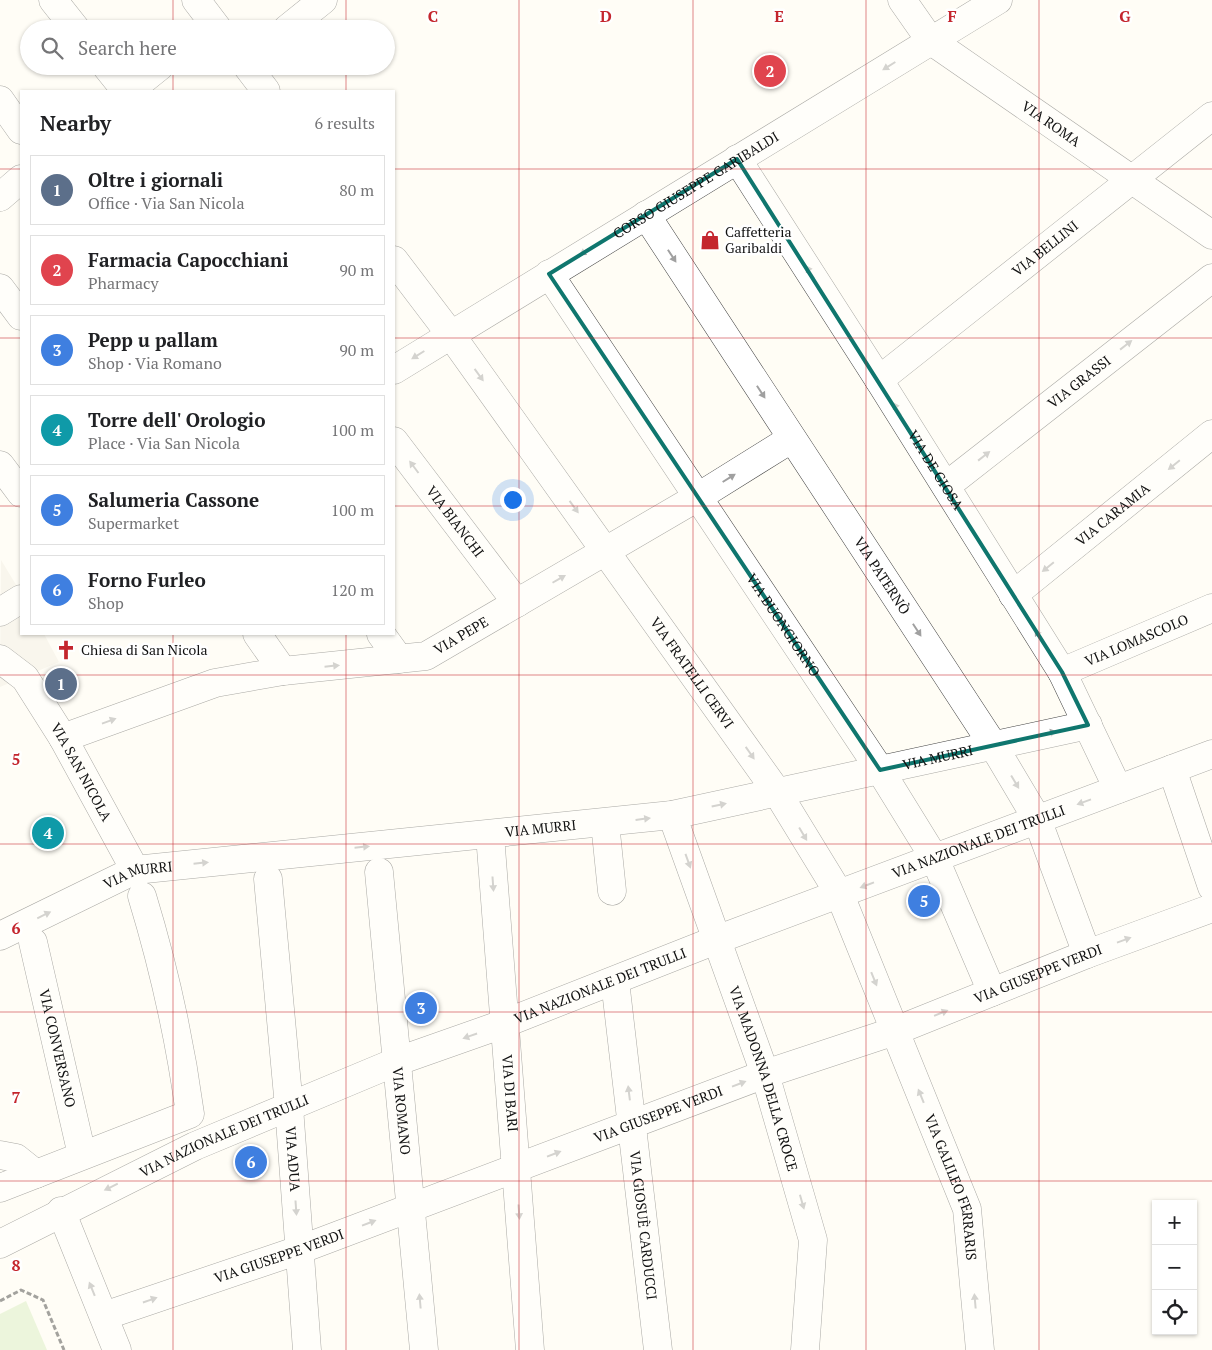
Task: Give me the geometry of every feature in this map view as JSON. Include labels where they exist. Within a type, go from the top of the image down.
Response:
[{"type":"street","points":[[53,0],[69,20]]},
{"type":"street","points":[[196,0],[209,20]]},
{"type":"street","points":[[298,20],[323,0]]},
{"type":"street","name":"VIA ROMA","points":[[902,0],[930,40],[1212,235]]},
{"type":"street","name":"CORSO GIUSEPPE GARIBALDI","points":[[395,369],[998,0]]},
{"type":"street","points":[[114,75],[126,90]]},
{"type":"street","points":[[128,90],[148,75]]},
{"type":"street","points":[[254,75],[265,90]]},
{"type":"street","points":[[0,100],[20,129]]},
{"type":"street","name":"VIA BELLINI","points":[[879,380],[1212,116]]},
{"type":"street","name":"VIA DE GIOSA","points":[[737,159],[879,380],[1062,672],[1118,789]]},
{"type":"street","points":[[0,197],[20,180]]},
{"type":"street","name":"VIA PATERNÒ","points":[[646,215],[993,745],[1037,819],[1087,954]]},
{"type":"street","name":"VIA FRATELLI CERVI","points":[[395,261],[451,335],[778,792],[840,895],[895,1031]]},
{"type":"street","name":"VIA BUONGIORNO","points":[[549,274],[880,770],[935,859],[992,992]]},
{"type":"street","name":"VIA GRASSI","points":[[946,486],[1212,278]]},
{"type":"street","points":[[0,288],[20,315]]},
{"type":"street","name":"VIA CARAMIA","points":[[1013,595],[1212,434]]},
{"type":"street","name":"VIA PEPE","points":[[63,738],[215,682],[283,671],[426,656],[698,497],[791,439]]},
{"type":"street","name":"VIA BIANCHI","points":[[395,442],[517,603]]},
{"type":"street","points":[[0,465],[20,492]]},
{"type":"street","points":[[0,612],[20,600]]},
{"type":"street","name":"VIA LOMASCOLO","points":[[1062,672],[1212,608]]},
{"type":"street","points":[[258,635],[283,671]]},
{"type":"street","points":[[382,635],[399,659]]},
{"type":"street","name":"VIA SAN NICOLA","points":[[0,659],[25,678],[63,738],[135,870]]},
{"type":"street","name":"VIA MURRI","points":[[0,936],[135,870],[672,815],[1088,725]]},
{"type":"street","name":"VIA NAZIONALE DEI TRULLI","points":[[0,1244],[61,1211],[195,1146],[398,1061],[503,1024],[716,940],[1212,754]]},
{"type":"street","points":[[1172,769],[1212,887]]},
{"type":"street","name":"VIA MADONNA DELLA CROCE","points":[[672,815],[765,1074],[813,1240],[805,1350]]},
{"type":"street","points":[[605,823],[612,891]]},
{"type":"street","name":"VIA DI BARI","points":[[490,835],[503,1024],[530,1350]]},
{"type":"street","name":"VIA ROMANO","points":[[379,872],[424,1350]]},
{"type":"street","name":"VIA ADUA","points":[[268,879],[289,1107],[307,1350]]},
{"type":"street","points":[[0,1188],[190,1114],[183,1063],[162,964],[142,896]]},
{"type":"street","name":"VIA GIUSEPPE VERDI","points":[[104,1316],[299,1250],[765,1074],[895,1031],[1087,954],[1212,908]]},
{"type":"street","name":"VIA CONVERSANO","points":[[33,942],[82,1155]]},
{"type":"street","name":"VIA GIOSUÈ CARDUCCI","points":[[615,981],[658,1350]]},
{"type":"street","name":"VIA GALILEO FERRARIS","points":[[895,1031],[967,1210],[980,1350]]},
{"type":"street","points":[[0,1155],[16,1158],[36,1174]]},
{"type":"street","points":[[61,1211],[118,1350]]},
{"type":"path","points":[[0,1301],[21,1290],[42,1300],[64,1350]]},
{"type":"highlighted area","points":[[737,159],[1062,672],[1088,725],[880,770],[549,274]]},
{"type":"green space","points":[[26,1301],[47,1350],[0,1350],[0,1314]]},
{"type":"shaded area","points":[[1,560],[20,591],[20,635],[45,635],[59,662],[0,687]]},
{"type":"place","name":"Farmacia Capocchiani","points":[[770,71]]},
{"type":"place","name":"Caffetteria Garibaldi","points":[[710,240]]},
{"type":"place","name":"Chiesa di San Nicola","points":[[66,650]]},
{"type":"place","name":"Oltre i giornali","points":[[61,684]]},
{"type":"place","name":"Torre dell' Orologio","points":[[48,833]]},
{"type":"place","name":"Salumeria Cassone","points":[[924,901]]},
{"type":"place","name":"Pepp u pallam","points":[[421,1008]]},
{"type":"place","name":"Forno Furleo","points":[[251,1162]]}]
